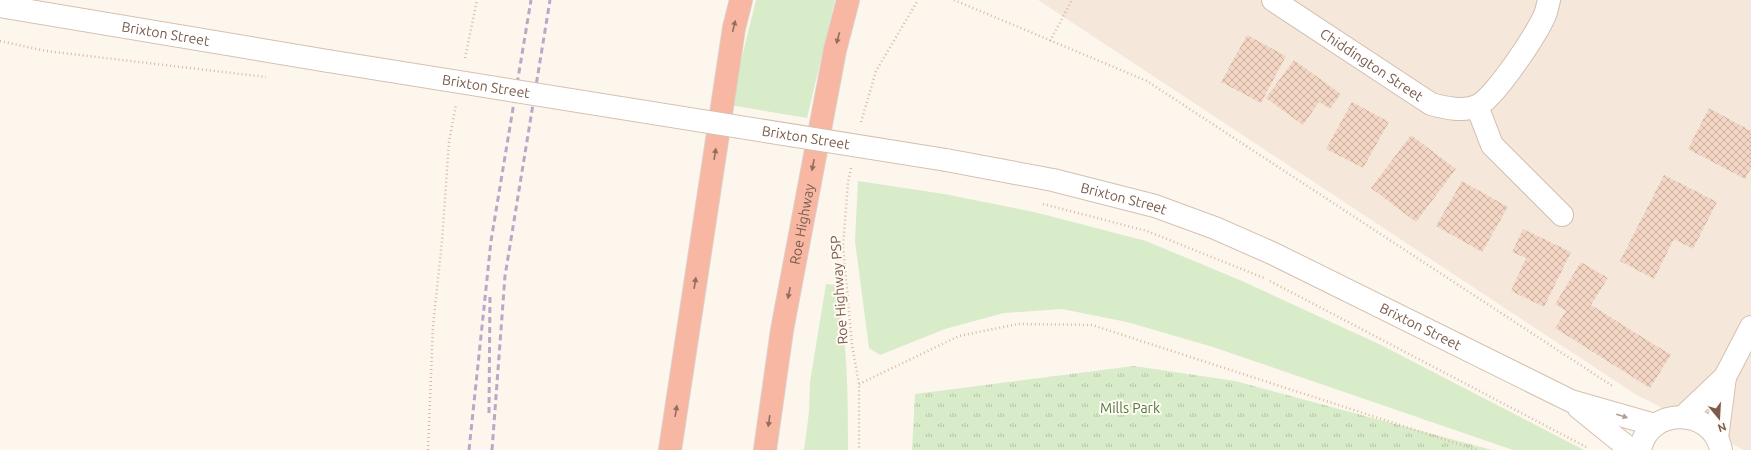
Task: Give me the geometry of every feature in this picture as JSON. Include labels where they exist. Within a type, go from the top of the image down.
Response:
[{"type":"highway","points":[[670,450],[734,28],[741,0]]},
{"type":"highway","name":"Roe Highway","points":[[765,450],[782,330],[835,50],[848,0]]},
{"type":"main road","name":"Chiddington Street","points":[[1273,0],[1432,104],[1454,109],[1477,106]]},
{"type":"main road","points":[[1549,0],[1546,13],[1526,47],[1492,94],[1477,106],[1492,145],[1562,215]]},
{"type":"main road","name":"Brixton Street","points":[[0,6],[328,61],[946,160],[1060,182],[1155,206],[1216,228],[1281,258],[1572,401],[1655,424]]},
{"type":"main road","points":[[1684,416],[1725,377],[1751,327]]},
{"type":"main road","points":[[1721,446],[1725,377]]},
{"type":"main road","name":"Brixton Street","points":[[1572,401],[1631,450]]},
{"type":"main road","points":[[1640,450],[1647,434],[1655,424],[1664,420],[1684,416],[1697,420],[1709,427],[1721,446]]},
{"type":"path","points":[[465,59],[477,0]]},
{"type":"path","points":[[859,129],[876,71],[918,0]]},
{"type":"path","points":[[954,0],[1147,81],[1618,390]]},
{"type":"path","points":[[1050,41],[1072,0]]},
{"type":"path","points":[[0,42],[46,51],[270,77]]},
{"type":"path","points":[[428,450],[433,326],[442,241],[449,142],[458,97]]},
{"type":"path","name":"Roe Highway PSP","points":[[852,167],[848,182],[843,246],[852,344],[858,384],[859,450]]},
{"type":"path","points":[[1038,204],[1147,231],[1264,278],[1380,337],[1592,450]]},
{"type":"path","points":[[858,384],[959,336],[1018,324],[1092,324],[1477,450]]},
{"type":"shaded area","points":[[1038,0],[1751,0],[1751,450],[1744,450],[1635,394]]},
{"type":"green space","points":[[756,0],[835,0],[807,118],[730,105]]},
{"type":"green space","points":[[858,181],[944,194],[1034,212],[1146,241],[1242,281],[1381,345],[1584,450],[1513,450],[1213,347],[1127,322],[1062,309],[1004,313],[945,329],[880,355],[869,348],[855,241]]},
{"type":"green space","points":[[826,284],[835,285],[843,326],[847,388],[848,450],[804,450],[809,412],[810,382]]},
{"type":"green space","name":"Mills Park","points":[[1134,366],[1235,381],[1492,450],[912,450],[915,394]]},
{"type":"building","points":[[1247,35],[1286,56],[1261,103],[1221,82]]},
{"type":"building","points":[[1294,60],[1341,94],[1330,109],[1319,102],[1303,125],[1266,98]]},
{"type":"building","points":[[1352,102],[1389,122],[1363,168],[1326,149]]},
{"type":"building","points":[[1709,108],[1751,131],[1751,168],[1745,179],[1688,149]]},
{"type":"building","points":[[1411,135],[1456,169],[1416,222],[1371,188]]},
{"type":"building","points":[[1664,175],[1717,202],[1693,249],[1674,239],[1654,279],[1620,261]]},
{"type":"building","points":[[1462,181],[1508,207],[1482,252],[1436,226]]},
{"type":"building","points":[[1523,229],[1571,252],[1544,307],[1511,291],[1526,258],[1512,252]]},
{"type":"building","points":[[1581,262],[1608,278],[1591,305],[1671,355],[1650,388],[1555,328],[1566,311],[1555,304]]},
{"type":"railway","points":[[469,450],[491,241],[531,0]]},
{"type":"railway","points":[[492,450],[505,276],[550,0]]},
{"type":"railway","points":[[489,413],[490,293]]}]
